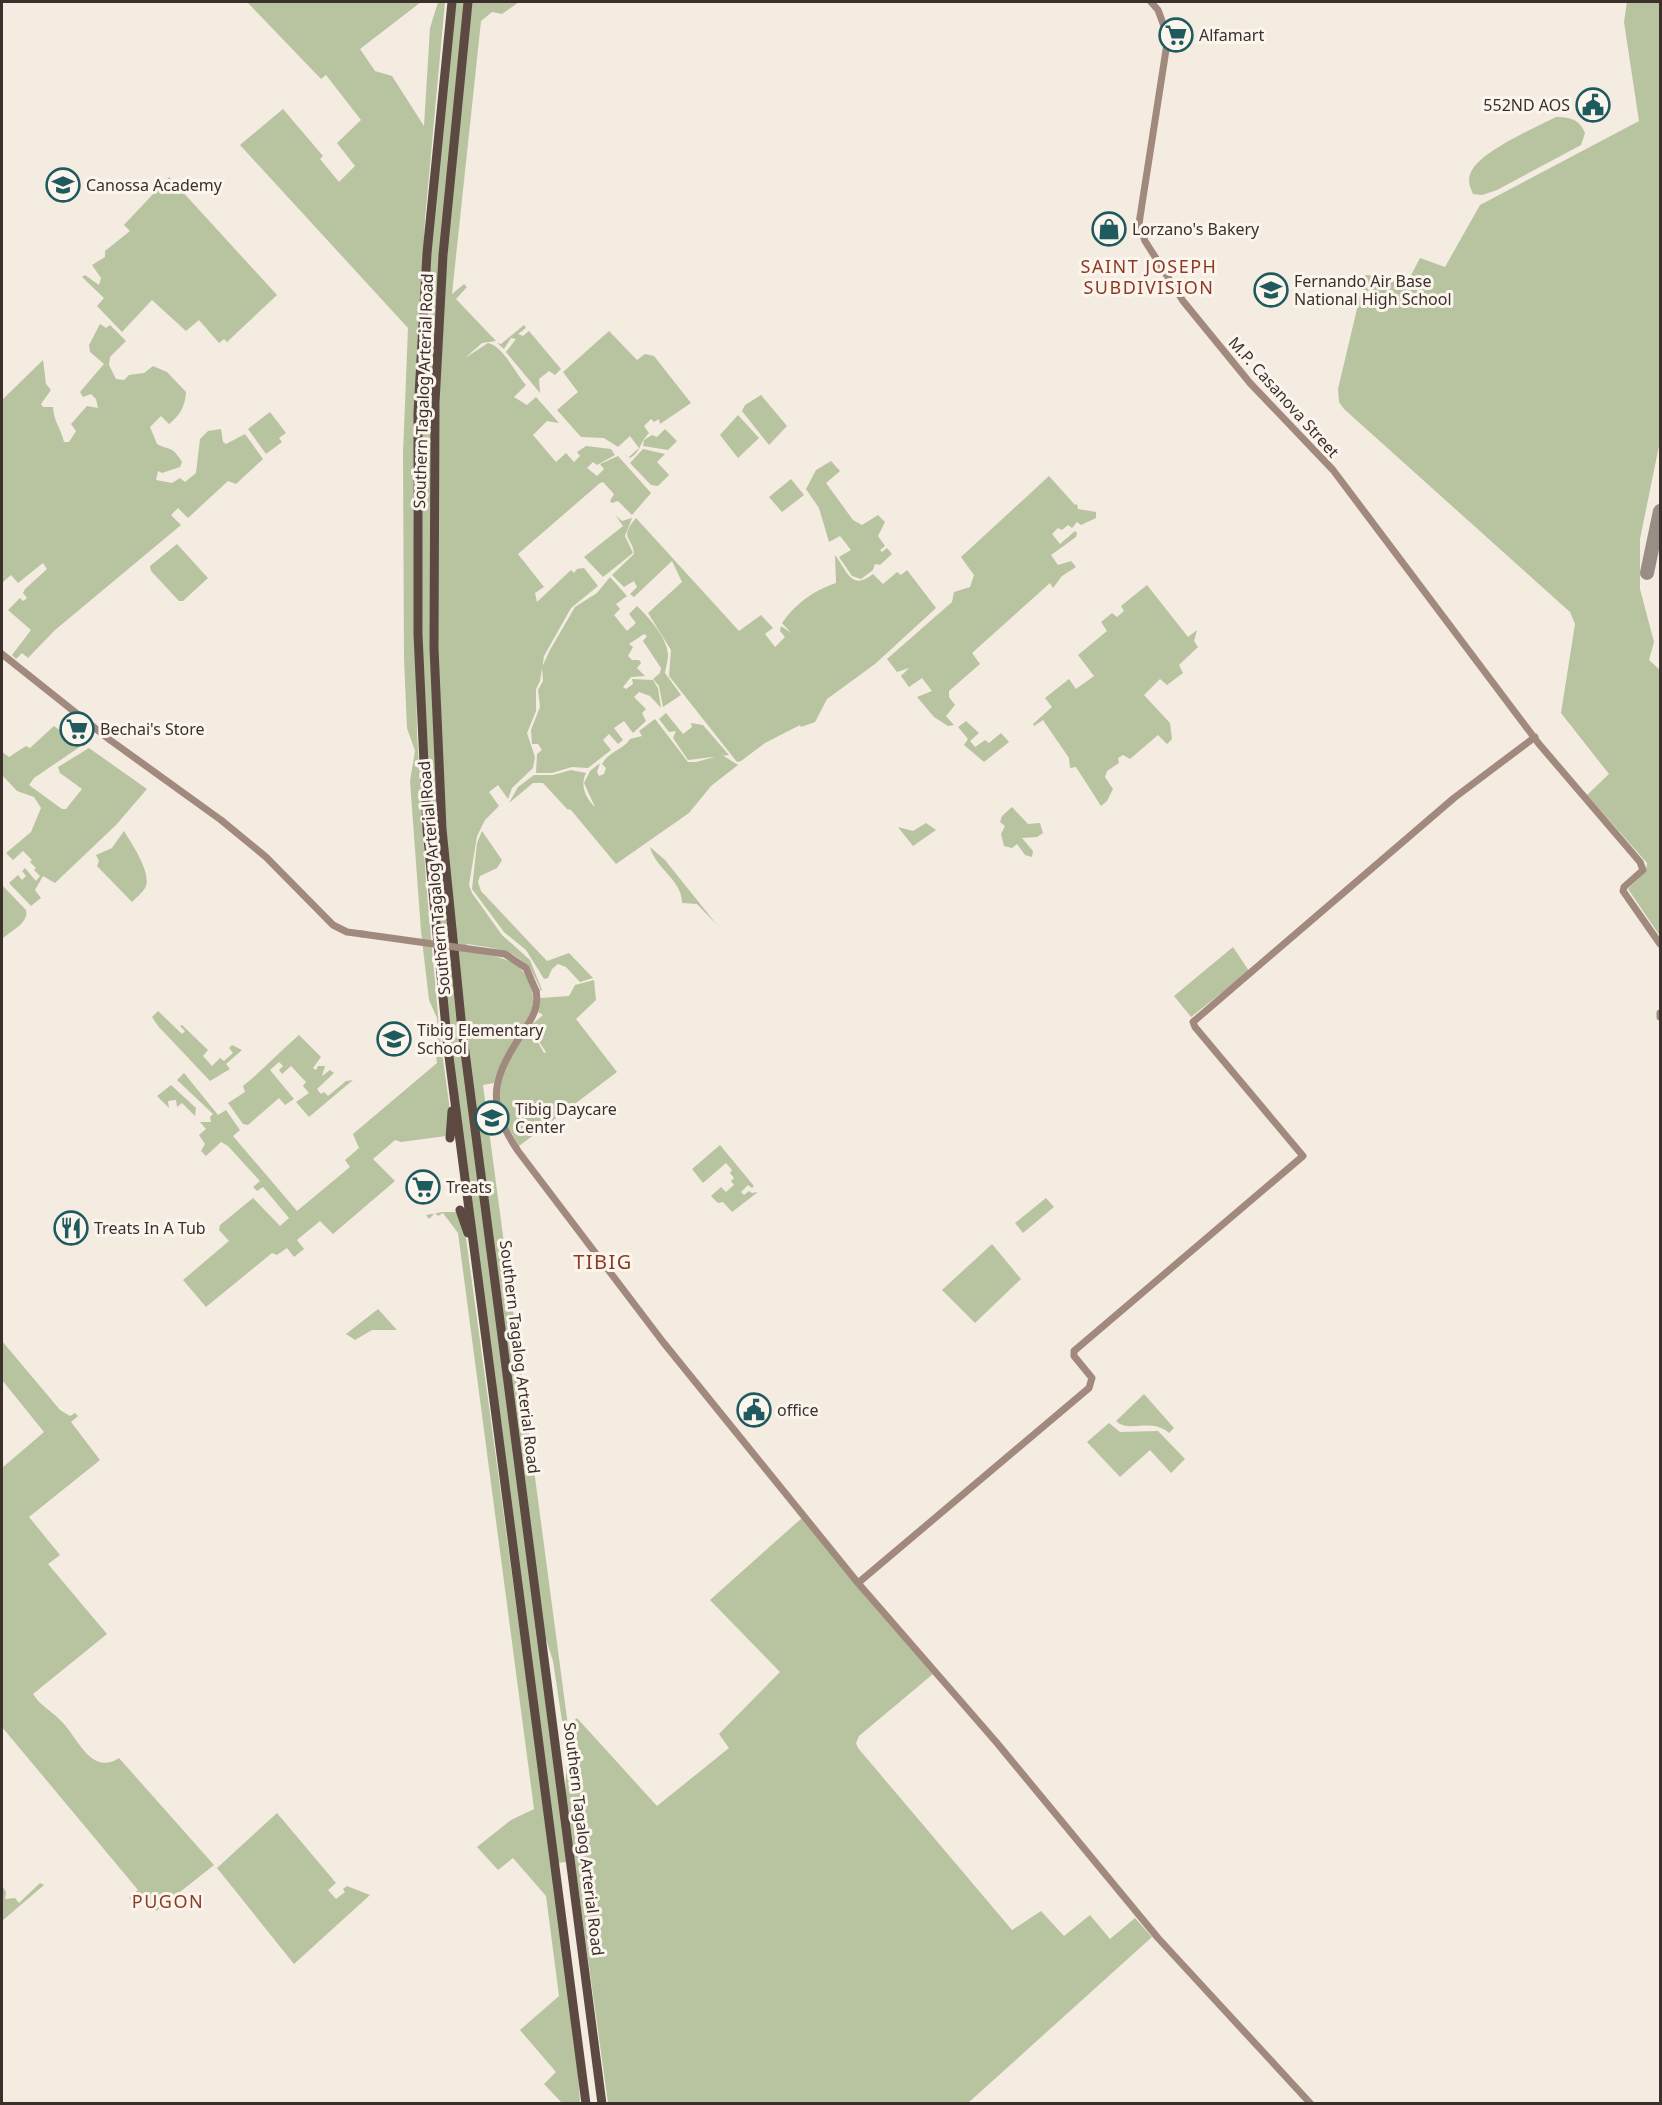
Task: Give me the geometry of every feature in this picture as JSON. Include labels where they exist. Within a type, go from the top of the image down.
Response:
[{"type":"highway","name":"Southern Tagalog Arterial Road","points":[[452,2],[427,253],[418,442],[418,634],[428,840],[442,993],[586,2103]]},
{"type":"highway","name":"Southern Tagalog Arterial Road","points":[[468,2],[442,255],[435,403],[434,648],[442,829],[462,1029],[602,2103]]},
{"type":"highway","points":[[442,993],[442,1028],[453,1117],[450,1138]]},
{"type":"highway","points":[[460,1210],[470,1245],[492,1388]]},
{"type":"street","name":"M.P. Casanova Street","points":[[1151,2],[1158,10],[1168,37],[1139,225],[1145,241],[1186,305],[1250,383],[1333,470],[1534,737],[1640,862],[1643,870],[1624,887],[1623,891],[1660,944]]},
{"type":"street","points":[[2,654],[110,740],[221,820],[266,857],[333,925],[347,932],[505,954],[524,966],[536,991],[535,1011],[506,1057],[497,1080],[498,1110],[511,1140],[668,1348],[858,1583],[997,1743],[1158,1938],[1311,2103]]},
{"type":"street","points":[[858,1583],[1089,1388],[1092,1378],[1074,1356],[1077,1348],[1303,1155],[1193,1022],[1454,798],[1534,737]]},
{"type":"green space","points":[[247,2],[421,2],[360,49],[375,71],[392,76],[424,126],[430,28],[438,2],[445,2],[425,219],[413,484],[417,733],[426,882],[440,1037],[451,1118],[446,1136],[401,1142],[395,1140],[373,1159],[395,1181],[333,1234],[320,1221],[297,1240],[304,1249],[294,1257],[287,1248],[277,1255],[272,1253],[206,1307],[183,1280],[229,1241],[219,1230],[220,1225],[253,1198],[280,1226],[289,1218],[263,1187],[257,1191],[253,1187],[260,1181],[228,1146],[221,1142],[206,1156],[201,1151],[205,1144],[199,1135],[206,1129],[200,1122],[211,1122],[210,1117],[213,1114],[177,1080],[184,1073],[218,1115],[226,1110],[240,1130],[233,1136],[297,1211],[350,1167],[345,1160],[359,1148],[353,1134],[437,1063],[434,1043],[438,1032],[437,1018],[429,1000],[421,931],[410,781],[415,751],[407,728],[404,659],[403,453],[408,328],[240,145],[283,109],[323,156],[320,159],[339,182],[355,166],[337,143],[361,120],[326,75],[321,79]]},
{"type":"green space","points":[[455,2],[465,2],[439,265],[430,449],[431,586],[439,828],[567,1862],[558,1863],[452,1055],[436,914],[423,693],[420,442],[430,253]]},
{"type":"green space","points":[[472,2],[519,2],[502,14],[492,12],[481,21],[452,294],[464,284],[467,287],[456,299],[496,341],[482,343],[465,358],[488,343],[504,354],[526,385],[514,397],[527,405],[536,397],[559,423],[547,421],[533,435],[556,462],[566,453],[574,462],[580,456],[577,452],[586,446],[611,449],[615,455],[597,465],[593,462],[587,468],[597,476],[604,469],[600,464],[618,456],[651,493],[632,515],[618,501],[612,503],[610,501],[614,494],[603,482],[600,483],[518,554],[544,587],[535,593],[537,602],[571,570],[574,573],[577,569],[584,568],[598,586],[571,608],[544,656],[540,681],[536,689],[536,711],[527,733],[535,757],[533,768],[512,788],[508,799],[498,785],[489,792],[499,806],[485,820],[477,836],[469,885],[472,893],[502,935],[530,960],[542,990],[529,968],[513,955],[493,948],[467,944],[468,952],[498,957],[515,964],[527,978],[533,995],[530,1014],[501,1064],[494,1083],[483,1085],[568,1726],[577,1718],[657,1806],[729,1748],[719,1734],[780,1672],[710,1600],[803,1517],[933,1674],[859,1736],[856,1743],[858,1748],[1012,1930],[1041,1911],[1064,1936],[1090,1915],[1110,1939],[1135,1918],[1152,1937],[968,2103],[608,2103],[565,1793],[567,1754],[553,1661],[545,1636],[469,1060],[445,830],[437,648],[437,449],[448,223]]},
{"type":"green space","points":[[1627,2],[1660,2],[1660,441],[1640,539],[1640,589],[1654,642],[1649,660],[1660,670],[1660,936],[1628,889],[1646,871],[1647,863],[1587,795],[1609,774],[1561,713],[1575,624],[1570,612],[1344,409],[1339,402],[1338,389],[1365,275],[1409,279],[1420,258],[1445,267],[1480,205],[1639,121],[1624,22]]},
{"type":"green space","points":[[1556,117],[1578,122],[1585,133],[1581,145],[1497,190],[1482,195],[1473,194],[1469,178],[1477,164],[1510,140]]},
{"type":"green space","points":[[169,177],[277,295],[227,342],[224,339],[219,343],[199,320],[186,331],[152,300],[122,332],[97,306],[104,298],[82,277],[85,275],[99,285],[101,278],[92,265],[105,257],[105,251],[130,231],[124,225]]},
{"type":"green space","points":[[100,324],[106,328],[110,325],[126,341],[110,357],[109,365],[116,379],[124,380],[129,375],[144,373],[153,366],[167,372],[186,392],[183,406],[173,421],[169,424],[161,416],[150,427],[157,444],[173,451],[182,462],[180,467],[162,473],[158,471],[156,480],[172,483],[180,478],[185,482],[196,473],[200,439],[208,431],[221,429],[223,442],[226,444],[245,434],[263,459],[236,484],[228,481],[188,518],[178,508],[171,515],[181,525],[55,630],[28,658],[22,653],[16,659],[12,655],[31,630],[8,610],[20,598],[23,601],[27,598],[23,593],[25,589],[47,569],[43,563],[18,583],[11,575],[2,583],[2,400],[43,360],[46,384],[51,390],[41,404],[43,407],[53,407],[64,442],[69,442],[76,431],[71,424],[87,406],[98,408],[96,399],[91,394],[83,397],[80,392],[104,364],[90,352],[89,345]]},
{"type":"green space","points":[[524,325],[526,328],[518,334],[523,336],[529,331],[561,369],[555,375],[549,371],[539,379],[540,393],[506,352],[516,339],[511,338],[504,349],[497,343],[501,344]]},
{"type":"green space","points":[[609,331],[637,360],[645,354],[654,356],[691,403],[660,424],[659,419],[654,422],[651,419],[644,426],[649,433],[636,453],[630,458],[620,451],[629,457],[639,448],[630,436],[618,447],[604,438],[581,437],[557,410],[578,392],[563,372]]},
{"type":"green space","points":[[761,395],[787,426],[769,445],[742,411],[745,405]]},
{"type":"green space","points":[[270,412],[286,433],[279,438],[282,442],[266,454],[248,429]]},
{"type":"green space","points":[[738,415],[759,438],[738,458],[720,435]]},
{"type":"green space","points":[[665,429],[677,441],[668,450],[643,446],[644,440],[652,435],[657,437]]},
{"type":"green space","points":[[643,449],[665,454],[657,462],[669,475],[658,486],[651,485],[630,463]]},
{"type":"green space","points":[[831,461],[840,471],[826,483],[853,520],[862,525],[878,515],[885,522],[878,536],[885,546],[880,550],[882,552],[887,548],[892,554],[880,565],[875,564],[873,570],[861,579],[852,576],[839,557],[851,550],[840,536],[829,542],[819,508],[806,489],[816,470]]},
{"type":"green space","points":[[1049,476],[1075,505],[1077,504],[1078,509],[1096,512],[1096,518],[1081,525],[1077,522],[1072,528],[1068,525],[1062,530],[1058,528],[1052,534],[1060,544],[1075,531],[1077,533],[1076,537],[1051,555],[1058,565],[1071,561],[1076,567],[1062,576],[1053,588],[1050,583],[972,653],[980,664],[949,691],[949,697],[955,705],[946,716],[954,725],[948,726],[934,717],[917,697],[932,691],[922,678],[909,687],[901,676],[909,668],[897,672],[887,659],[952,602],[954,592],[970,587],[974,575],[961,557]]},
{"type":"green space","points":[[791,479],[804,495],[782,512],[769,497]]},
{"type":"green space","points":[[616,516],[622,521],[632,518],[625,536],[633,553],[603,577],[584,557],[623,526]]},
{"type":"green space","points":[[636,518],[739,631],[761,615],[773,628],[765,634],[775,647],[785,637],[780,631],[781,626],[791,633],[782,623],[793,609],[813,593],[836,583],[835,555],[847,573],[855,580],[866,579],[873,574],[883,584],[897,572],[901,575],[907,570],[936,608],[875,664],[827,699],[815,722],[801,727],[800,725],[765,743],[737,762],[669,676],[671,650],[648,613],[682,582],[672,561],[634,597],[630,594],[637,587],[634,581],[624,587],[612,575],[634,554],[627,534]]},
{"type":"green space","points":[[177,544],[208,578],[183,601],[179,601],[151,571],[150,566]]},
{"type":"green space","points":[[610,577],[627,596],[616,604],[620,609],[614,615],[627,631],[636,623],[629,614],[637,606],[652,622],[667,647],[665,673],[681,695],[663,707],[659,686],[653,679],[660,673],[661,668],[643,641],[647,636],[644,634],[629,644],[633,647],[628,656],[632,660],[639,660],[641,663],[637,668],[645,676],[631,677],[623,687],[626,689],[633,684],[632,679],[653,680],[658,688],[661,708],[650,696],[639,692],[634,697],[646,709],[642,713],[646,721],[633,733],[624,721],[614,728],[623,740],[618,744],[609,734],[603,740],[611,750],[588,768],[572,767],[552,773],[536,773],[537,754],[542,750],[538,744],[532,744],[531,730],[540,707],[538,690],[543,681],[542,667],[575,607],[597,593]]},
{"type":"green space","points":[[1147,585],[1188,637],[1197,630],[1194,641],[1198,647],[1179,665],[1183,673],[1167,685],[1160,679],[1144,695],[1170,723],[1172,739],[1167,744],[1158,735],[1130,759],[1123,755],[1118,758],[1119,763],[1107,771],[1105,777],[1113,789],[1107,801],[1101,806],[1076,767],[1070,768],[1069,758],[1043,720],[1034,726],[1033,724],[1052,707],[1045,698],[1069,679],[1076,689],[1094,676],[1078,655],[1107,631],[1101,622],[1112,613],[1117,617],[1124,611],[1121,606]]},
{"type":"green space","points":[[666,713],[683,734],[692,727],[691,723],[703,725],[729,755],[688,760],[673,738],[676,731],[669,732],[659,719]]},
{"type":"green space","points":[[655,719],[688,762],[722,755],[738,765],[711,786],[689,813],[616,864],[571,810],[567,809],[543,783],[533,783],[509,803],[518,787],[534,775],[553,775],[571,770],[586,773],[583,782],[584,791],[595,807],[584,783],[590,771],[600,763],[597,772],[599,776],[604,774],[606,768],[602,764],[605,760],[630,739],[642,736],[639,731]]},
{"type":"green space","points":[[966,721],[979,733],[970,741],[975,747],[985,740],[989,743],[1001,733],[1009,742],[984,762],[964,745],[968,739],[958,727]]},
{"type":"green space","points":[[54,726],[81,746],[34,778],[29,785],[62,809],[66,809],[82,789],[60,773],[58,767],[89,748],[147,789],[116,825],[55,883],[43,876],[35,890],[41,898],[31,906],[9,883],[18,875],[22,880],[26,876],[22,871],[25,868],[36,881],[40,876],[30,862],[32,860],[23,851],[13,860],[6,853],[31,832],[41,808],[34,797],[17,791],[2,775],[2,752],[9,757],[26,746],[30,748]]},
{"type":"green space","points":[[1012,807],[1028,824],[1040,823],[1043,833],[1037,837],[1022,838],[1033,851],[1032,857],[1025,855],[1017,844],[1012,848],[1004,846],[1001,834],[1005,826],[1000,822],[1002,816]]},
{"type":"green space","points":[[926,823],[936,830],[913,846],[898,827],[913,831]]},
{"type":"green space","points":[[124,831],[144,867],[147,882],[141,894],[132,902],[97,866],[99,861],[96,855],[112,848]]},
{"type":"green space","points":[[482,831],[502,860],[497,868],[480,876],[478,882],[481,891],[547,961],[569,953],[593,978],[580,982],[566,967],[558,964],[552,969],[548,978],[544,979],[526,950],[504,932],[472,889],[477,843]]},
{"type":"green space","points":[[650,847],[665,860],[717,925],[697,904],[682,903],[674,881],[657,862]]},
{"type":"green space","points":[[2,885],[26,910],[26,915],[19,926],[2,939]]},
{"type":"green space","points":[[1233,947],[1249,971],[1191,1017],[1174,996]]},
{"type":"green space","points":[[594,980],[596,1000],[576,1019],[617,1072],[519,1146],[502,1113],[499,1087],[502,1075],[527,1031],[535,1037],[544,1053],[546,1052],[529,1027],[543,1015],[538,1012],[540,998],[569,996],[575,985]]},
{"type":"green space","points":[[158,1011],[182,1034],[185,1031],[180,1026],[182,1025],[208,1050],[203,1056],[212,1066],[220,1058],[224,1061],[233,1053],[229,1048],[232,1045],[242,1050],[226,1064],[230,1069],[210,1081],[158,1026],[152,1017]]},
{"type":"green space","points":[[299,1035],[321,1057],[313,1068],[316,1070],[318,1066],[325,1066],[322,1076],[330,1070],[334,1073],[317,1089],[321,1094],[324,1092],[328,1096],[346,1081],[353,1080],[309,1117],[296,1102],[309,1093],[303,1086],[306,1082],[291,1066],[282,1074],[279,1070],[283,1066],[279,1062],[270,1070],[294,1099],[285,1105],[279,1098],[248,1125],[243,1124],[228,1103],[245,1092],[243,1086]]},
{"type":"green space","points":[[171,1085],[196,1108],[195,1116],[182,1103],[177,1107],[176,1100],[168,1101],[169,1108],[157,1096]]},
{"type":"green space","points":[[720,1145],[754,1186],[752,1188],[748,1185],[741,1192],[744,1195],[749,1191],[758,1192],[732,1212],[723,1202],[718,1203],[711,1196],[721,1187],[726,1192],[734,1185],[731,1181],[734,1178],[730,1173],[732,1170],[726,1163],[703,1183],[692,1169]]},
{"type":"green space","points":[[1046,1198],[1054,1207],[1023,1233],[1015,1223]]},
{"type":"green space","points":[[456,1212],[465,1231],[576,2043],[580,2103],[562,2103],[544,2084],[556,2072],[520,2030],[559,1996],[546,1896],[513,1858],[498,1870],[477,1847],[511,1820],[534,1809],[458,1233],[443,1213],[438,1216],[435,1213]]},
{"type":"green space","points":[[992,1244],[1021,1279],[975,1323],[942,1290]]},
{"type":"green space","points":[[378,1309],[397,1330],[372,1330],[355,1340],[346,1334]]},
{"type":"green space","points":[[2,1341],[60,1410],[70,1416],[75,1413],[78,1416],[71,1422],[100,1460],[29,1517],[60,1555],[48,1564],[107,1634],[33,1694],[59,1719],[93,1759],[109,1762],[119,1758],[214,1865],[156,1911],[146,1899],[137,1906],[129,1898],[138,1890],[2,1727],[2,1468],[44,1432],[2,1380]]},
{"type":"green space","points":[[1144,1394],[1174,1428],[1169,1433],[1155,1426],[1128,1426],[1116,1421]]},
{"type":"green space","points":[[1109,1423],[1120,1432],[1158,1431],[1185,1459],[1171,1473],[1150,1450],[1120,1477],[1087,1442]]},
{"type":"green space","points":[[277,1813],[336,1883],[328,1890],[336,1899],[345,1892],[343,1889],[347,1886],[370,1895],[294,1964],[217,1868]]},
{"type":"green space","points":[[40,1883],[44,1885],[2,1921],[3,1887],[6,1892],[5,1899],[15,1898],[19,1903]]},
{"type":"taxiway","points":[[1647,573],[1660,511]]},
{"type":"place","name":"Alfamart","points":[[1176,35]]},
{"type":"place","name":"552ND AOS","points":[[1593,105]]},
{"type":"place","name":"Canossa Academy","points":[[63,185]]},
{"type":"place","name":"Lorzano's Bakery","points":[[1109,229]]},
{"type":"place","name":"Fernando Air Base National High School","points":[[1271,290]]},
{"type":"place","name":"Bechai's Store","points":[[77,729]]},
{"type":"place","name":"Tibig Elementary School","points":[[394,1039]]},
{"type":"place","name":"Tibig Daycare Center","points":[[492,1118]]},
{"type":"place","name":"Treats","points":[[423,1187]]},
{"type":"place","name":"Treats In A Tub","points":[[71,1228]]},
{"type":"place","name":"office","points":[[754,1410]]},
{"type":"district","name":"SAINT JOSEPH SUBDIVISION","points":[[1149,277]]},
{"type":"district","name":"TIBIG","points":[[603,1262]]},
{"type":"district","name":"PUGON","points":[[168,1902]]}]
